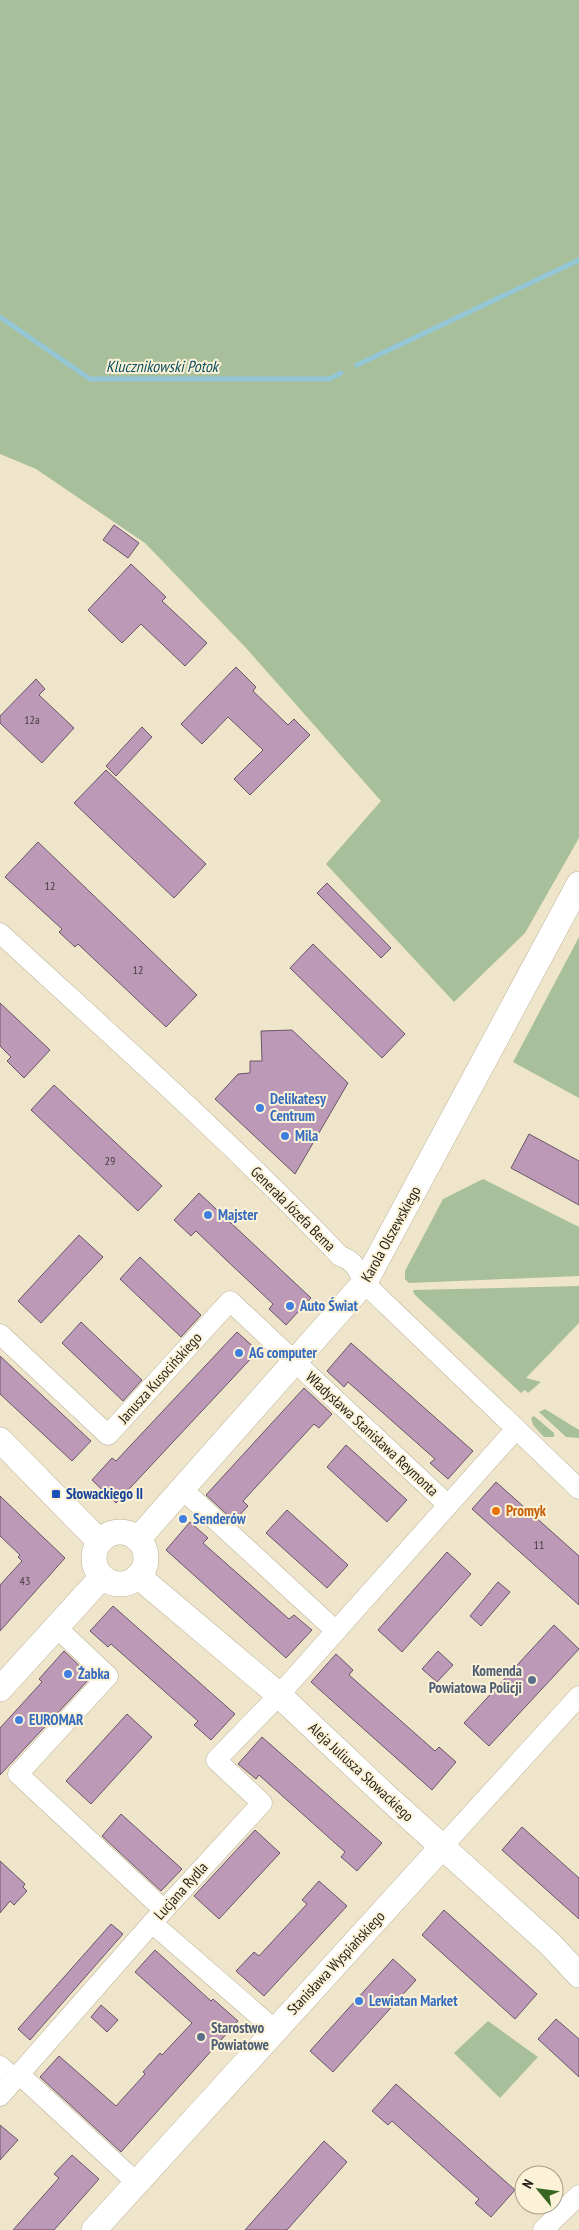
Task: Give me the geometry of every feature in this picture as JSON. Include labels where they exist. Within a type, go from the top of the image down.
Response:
[{"type":"street","name":"Karola Olszewskiego","points":[[138,1539],[296,1363],[365,1282],[579,884]]},
{"type":"street","name":"Generała Józefa Bema","points":[[0,933],[161,1080],[300,1213],[340,1256],[348,1259],[360,1271],[365,1282],[579,1489]]},
{"type":"street","name":"Janusza Kusocińskiego","points":[[0,1334],[108,1435],[230,1301],[296,1363]]},
{"type":"street","name":"Władysława Stanisława Reymonta","points":[[296,1363],[448,1506]]},
{"type":"street","name":"Władysława Stanisława Reymonta","points":[[279,1695],[516,1429]]},
{"type":"street","points":[[0,1440],[100,1541]]},
{"type":"street","points":[[182,1489],[336,1631]]},
{"type":"street","points":[[122,1532],[138,1539],[145,1554],[143,1570],[138,1576],[131,1581],[116,1584],[102,1577],[97,1571],[94,1556],[100,1541],[114,1533],[122,1532]]},
{"type":"street","name":"Aleja Juliusza Słowackiego","points":[[138,1576],[279,1695],[442,1847],[550,1944],[579,1975]]},
{"type":"street","points":[[2,1684],[102,1577]]},
{"type":"street","points":[[56,1627],[108,1676],[18,1774],[158,1917],[274,2029]]},
{"type":"street","name":"Lucjana Rydla","points":[[0,2096],[158,1917],[262,1803],[216,1760],[279,1695]]},
{"type":"street","name":"Stanisława Wyspiańskiego","points":[[94,2230],[274,2029],[579,1696]]},
{"type":"street","points":[[0,2066],[17,2077],[137,2183]]},
{"type":"street","points":[[543,2230],[579,2195]]},
{"type":"green space","points":[[0,0],[579,0],[579,838],[525,933],[454,1002],[326,864],[381,801],[247,649],[145,543],[36,469],[0,454]]},
{"type":"green space","points":[[579,937],[579,1098],[513,1062]]},
{"type":"green space","points":[[483,1179],[579,1227],[579,1276],[409,1283],[405,1279],[405,1271],[443,1199]]},
{"type":"green space","points":[[579,1286],[579,1323],[526,1378],[541,1382],[528,1393],[525,1390],[521,1393],[414,1294],[413,1290]]},
{"type":"green space","points":[[545,1409],[579,1430],[579,1438],[566,1437],[539,1412]]},
{"type":"green space","points":[[534,1416],[554,1433],[554,1437],[544,1437],[533,1425],[531,1418]]},
{"type":"green space","points":[[488,2021],[538,2057],[500,2098],[454,2053]]},
{"type":"building","points":[[114,525],[139,543],[128,558],[103,540]]},
{"type":"building","points":[[131,564],[166,597],[162,601],[207,643],[185,666],[141,624],[122,643],[88,610]]},
{"type":"building","points":[[236,667],[256,687],[253,691],[288,725],[294,719],[310,735],[250,795],[234,779],[263,750],[228,717],[202,744],[181,724]]},
{"type":"building","points":[[36,679],[45,689],[39,695],[74,728],[42,763],[0,723],[0,716]]},
{"type":"building","points":[[142,727],[152,737],[116,776],[106,766]]},
{"type":"building","points":[[106,770],[206,864],[174,898],[74,803]]},
{"type":"building","points":[[38,842],[197,995],[166,1027],[78,944],[75,947],[59,932],[62,929],[5,877]]},
{"type":"building","points":[[327,883],[391,948],[381,958],[317,893]]},
{"type":"building","points":[[313,944],[405,1034],[382,1058],[290,968]]},
{"type":"building","points":[[0,1003],[50,1050],[24,1078],[7,1061],[11,1057],[0,1046]]},
{"type":"building","name":"Mila","points":[[292,1030],[348,1083],[295,1174],[215,1099],[238,1074],[250,1073],[250,1061],[262,1061],[261,1031]]},
{"type":"building","points":[[54,1085],[162,1186],[138,1211],[31,1110]]},
{"type":"building","points":[[529,1134],[579,1161],[579,1205],[511,1168]]},
{"type":"building","points":[[199,1193],[311,1298],[286,1325],[269,1309],[273,1304],[196,1231],[191,1236],[174,1220]]},
{"type":"building","points":[[79,1235],[103,1257],[41,1323],[18,1301]]},
{"type":"building","points":[[140,1257],[201,1315],[181,1337],[120,1279]]},
{"type":"building","points":[[81,1322],[142,1380],[123,1401],[62,1343]]},
{"type":"building","points":[[237,1332],[258,1351],[116,1503],[92,1480],[112,1458],[116,1461]]},
{"type":"building","points":[[351,1343],[473,1451],[448,1479],[430,1463],[435,1459],[348,1382],[344,1387],[327,1371]]},
{"type":"building","points":[[0,1356],[91,1441],[72,1461],[0,1394]]},
{"type":"building","points":[[304,1388],[332,1414],[319,1428],[314,1424],[243,1501],[248,1506],[234,1521],[206,1495]]},
{"type":"building","points":[[346,1445],[407,1500],[387,1522],[327,1467]]},
{"type":"building","points":[[496,1482],[579,1556],[579,1605],[472,1509]]},
{"type":"building","points":[[0,1496],[65,1558],[0,1631],[0,1585],[22,1561],[18,1557],[20,1555],[0,1536]]},
{"type":"building","points":[[287,1510],[348,1565],[327,1588],[266,1533]]},
{"type":"building","points":[[190,1522],[208,1538],[203,1543],[289,1619],[294,1615],[312,1630],[286,1658],[166,1550]]},
{"type":"building","points":[[447,1552],[471,1574],[402,1652],[378,1630]]},
{"type":"building","points":[[498,1582],[510,1592],[481,1626],[470,1616]]},
{"type":"building","points":[[113,1606],[235,1714],[211,1740],[194,1725],[198,1721],[111,1644],[108,1647],[90,1631]]},
{"type":"building","points":[[554,1625],[579,1649],[489,1746],[464,1723]]},
{"type":"building","points":[[64,1651],[91,1677],[0,1775],[0,1728],[42,1682],[39,1679]]},
{"type":"building","points":[[438,1651],[453,1665],[437,1682],[422,1669]]},
{"type":"building","points":[[336,1654],[353,1670],[349,1675],[435,1751],[439,1747],[456,1762],[432,1790],[311,1682]]},
{"type":"building","points":[[127,1714],[152,1737],[91,1804],[66,1781]]},
{"type":"building","points":[[262,1737],[382,1843],[357,1871],[341,1857],[345,1852],[259,1775],[256,1779],[238,1764]]},
{"type":"building","points":[[121,1814],[182,1869],[161,1891],[102,1836]]},
{"type":"building","points":[[522,1827],[579,1878],[579,1919],[502,1850]]},
{"type":"building","points":[[255,1830],[280,1853],[219,1919],[194,1896]]},
{"type":"building","points":[[0,1861],[25,1884],[23,1887],[27,1891],[14,1905],[10,1901],[0,1913]]},
{"type":"building","points":[[319,1881],[347,1906],[264,1996],[236,1971],[254,1952],[259,1956],[307,1904],[302,1900]]},
{"type":"building","points":[[444,1910],[537,1994],[515,2019],[422,1935]]},
{"type":"building","points":[[111,1924],[123,1934],[30,2040],[18,2029]]},
{"type":"building","name":"Starostwo Powiatowe","points":[[155,1950],[211,2001],[213,1999],[238,2021],[121,2152],[40,2077],[59,2056],[116,2106],[145,2074],[143,2072],[160,2053],[162,2055],[192,2023],[135,1972]]},
{"type":"building","points":[[393,1959],[416,1980],[333,2072],[310,2051]]},
{"type":"building","points":[[101,2005],[118,2020],[107,2032],[91,2017]]},
{"type":"building","points":[[556,2019],[579,2039],[579,2077],[538,2039]]},
{"type":"building","points":[[396,2084],[514,2191],[491,2217],[475,2203],[479,2199],[392,2121],[388,2125],[372,2111]]},
{"type":"building","points":[[0,2125],[18,2140],[0,2160]]},
{"type":"building","points":[[324,2141],[347,2162],[287,2230],[245,2230]]},
{"type":"building","points":[[72,2155],[99,2179],[54,2230],[13,2230],[59,2178],[54,2174]]},
{"type":"waterway","name":"Klucznikowski Potok","points":[[357,365],[579,260]]},
{"type":"waterway","name":"Klucznikowski Potok","points":[[0,317],[90,379],[329,379],[341,373]]},
{"type":"place","name":"Delikatesy Centrum","points":[[260,1108]]},
{"type":"place","name":"Mila","points":[[285,1136]]},
{"type":"place","name":"Majster","points":[[208,1215]]},
{"type":"place","name":"Auto Świat","points":[[290,1306]]},
{"type":"place","name":"AG computer","points":[[239,1353]]},
{"type":"place","name":"Słowackiego II","points":[[56,1494]]},
{"type":"place","name":"Promyk","points":[[496,1511]]},
{"type":"place","name":"Senderów","points":[[183,1519]]},
{"type":"place","name":"Żabka","points":[[68,1674]]},
{"type":"place","name":"Komenda Powiatowa Policji","points":[[532,1680]]},
{"type":"place","name":"EUROMAR","points":[[19,1720]]},
{"type":"place","name":"Lewiatan Market","points":[[359,2001]]},
{"type":"place","name":"Starostwo Powiatowe","points":[[201,2037]]}]
